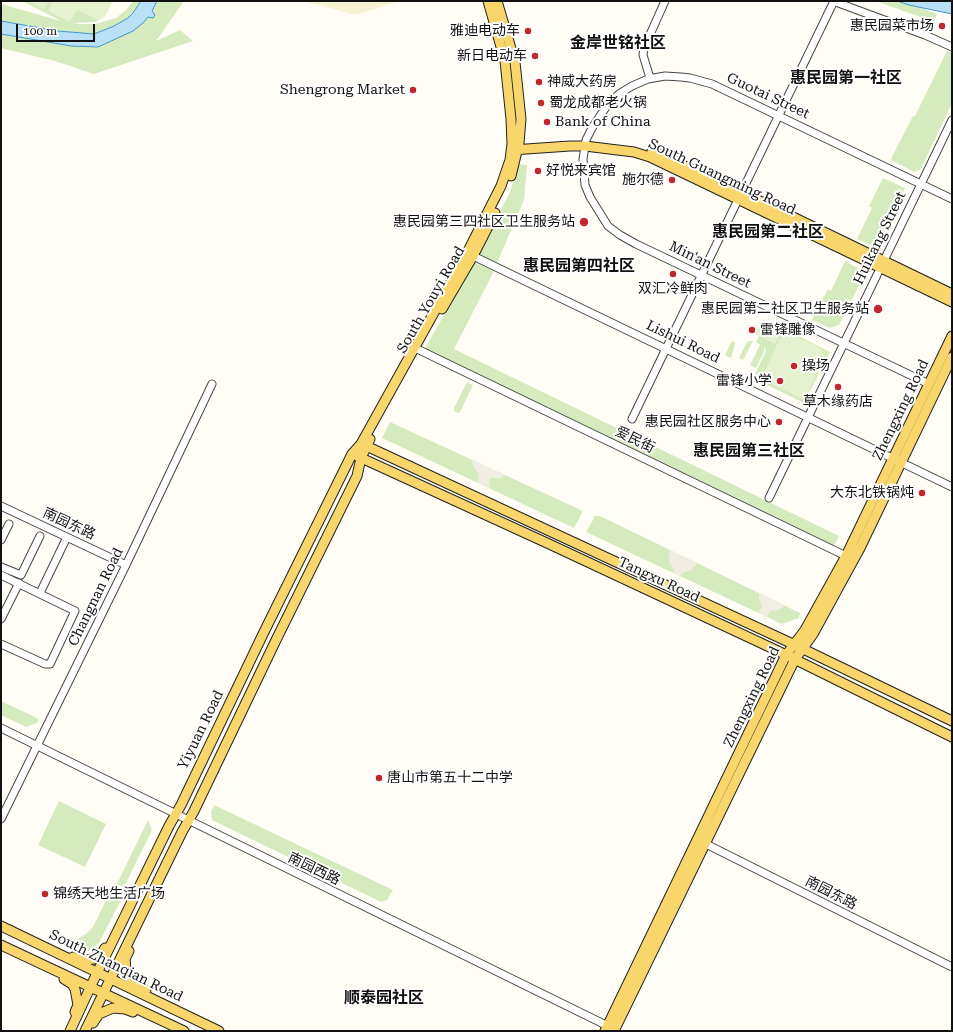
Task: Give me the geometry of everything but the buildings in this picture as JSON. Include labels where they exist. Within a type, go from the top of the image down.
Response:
[{"type":"main road","name":"South Youyi Road","points":[[488,1],[505,61],[515,147]]},
{"type":"main road","name":"South Youyi Road","points":[[363,445],[470,254],[501,186],[515,147],[521,120],[515,62],[497,1]]},
{"type":"main road","name":"South Guangming Road","points":[[515,147],[570,146],[586,143],[634,152],[650,157],[740,196],[882,264],[952,294]]},
{"type":"main road","name":"South Guangming Road","points":[[882,264],[952,302]]},
{"type":"main road","name":"Zhengxing Road","points":[[798,646],[813,634],[860,548],[929,384],[952,336]]},
{"type":"main road","name":"Zhengxing Road","points":[[612,1030],[791,657],[952,358]]},
{"type":"main road","name":"Yiyuan Road","points":[[70,1031],[90,987],[352,454],[363,445]]},
{"type":"main road","name":"Yiyuan Road","points":[[86,1031],[135,927],[194,811],[280,631],[357,476],[363,445]]},
{"type":"main road","name":"Tangxu Road","points":[[363,445],[798,646],[952,721]]},
{"type":"main road","name":"Tangxu Road","points":[[352,454],[791,657],[952,737]]},
{"type":"main road","points":[[50,950],[62,952],[79,960],[94,959],[101,955],[117,928],[123,921]]},
{"type":"main road","name":"South Zhanqian Road","points":[[1,926],[219,1031]]},
{"type":"main road","points":[[135,927],[134,938],[125,959],[126,968],[130,979],[137,986],[157,996],[165,1006]]},
{"type":"main road","name":"South Zhanqian Road","points":[[1,944],[184,1031]]},
{"type":"main road","points":[[43,965],[52,972],[68,980],[75,989],[78,1006],[70,1031]]},
{"type":"main road","points":[[86,1031],[99,1014],[113,1008],[125,1009],[145,1018],[158,1018]]},
{"type":"street","points":[[650,78],[643,55],[644,48],[665,1]]},
{"type":"street","points":[[632,419],[834,1],[952,47]]},
{"type":"street","name":"Guotai Street","points":[[586,143],[592,128],[608,104],[619,94],[650,78],[665,76],[690,78],[712,84],[952,199]]},
{"type":"street","name":"Huikang Street","points":[[769,498],[952,120]]},
{"type":"street","name":"Min'an Street","points":[[586,143],[583,159],[585,185],[595,206],[608,226],[620,235],[929,384]]},
{"type":"street","name":"Lishui Road","points":[[470,254],[952,487]]},
{"type":"street","name":"爱民街","points":[[416,349],[802,539],[846,556]]},
{"type":"street","name":"Changnan Road","points":[[1,819],[126,565],[212,384]]},
{"type":"street","name":"南园东路","points":[[1,506],[126,565]]},
{"type":"street","points":[[1,540],[9,524]]},
{"type":"street","points":[[1,567],[21,575],[40,536]]},
{"type":"street","points":[[40,593],[67,537]]},
{"type":"street","points":[[1,575],[75,611],[50,664],[44,664],[1,644]]},
{"type":"street","points":[[1,619],[19,583]]},
{"type":"street","name":"南园西路","points":[[1,728],[612,1030]]},
{"type":"street","name":"南园东路","points":[[702,842],[952,967]]},
{"type":"shaded area","points":[[303,1],[399,1],[356,15]]},
{"type":"shaded area","points":[[471,459],[505,475],[500,478],[490,478],[489,488],[478,483],[479,474],[474,468]]},
{"type":"shaded area","points":[[670,550],[697,563],[692,570],[682,573],[680,576],[673,572],[674,570],[669,559]]},
{"type":"shaded area","points":[[759,593],[784,605],[776,611],[771,610],[767,617],[759,613],[762,606],[759,600]]},
{"type":"green space","points":[[22,1],[60,1],[99,20],[96,22],[74,23],[95,24],[116,18],[127,9],[133,1],[141,1],[128,18],[114,26],[94,34],[58,31],[1,21],[1,4],[61,21]]},
{"type":"green space","points":[[28,1],[48,1],[44,9]]},
{"type":"green space","points":[[53,1],[113,1],[105,17],[99,20],[77,10],[70,22],[48,11]]},
{"type":"green space","points":[[157,1],[184,1],[156,41],[180,30],[193,41],[94,74],[55,61],[1,48],[1,34],[83,47],[143,23]]},
{"type":"green space","points":[[876,1],[903,1],[937,14],[934,22]]},
{"type":"green space","points":[[947,51],[952,53],[952,103],[921,169],[914,172],[891,159],[913,116],[915,116]]},
{"type":"green space","points":[[518,164],[527,165],[524,200],[497,263],[478,254],[510,192]]},
{"type":"green space","points":[[883,178],[905,188],[879,243],[872,246],[857,239],[872,208],[869,206]]},
{"type":"green space","points":[[845,261],[861,270],[863,277],[839,325],[830,328],[812,320],[828,289],[831,291]]},
{"type":"green space","points":[[474,262],[494,271],[454,349],[839,536],[834,546],[424,350]]},
{"type":"green space","name":"操场","points":[[762,320],[782,330],[783,328],[830,352],[804,403],[755,379],[755,374],[766,351],[764,347],[764,352],[756,368],[750,365],[760,345],[756,342],[759,336],[755,334]]},
{"type":"green space","points":[[762,322],[781,331],[775,344],[756,334]]},
{"type":"green space","name":"操场","points":[[787,334],[793,335],[819,347],[823,353],[824,358],[804,400],[756,376],[757,373],[765,377],[765,371],[779,340]]},
{"type":"green space","points":[[732,341],[735,345],[731,358],[725,355]]},
{"type":"green space","points":[[753,341],[743,360],[739,358],[747,342]]},
{"type":"green space","points":[[467,382],[473,385],[460,412],[458,413],[454,411],[454,408]]},
{"type":"green space","points":[[390,422],[583,511],[574,528],[382,438]]},
{"type":"green space","points":[[594,516],[600,516],[800,613],[799,618],[782,624],[586,532]]},
{"type":"green space","points":[[1,701],[39,719],[37,723],[26,727],[1,715]]},
{"type":"green space","points":[[59,801],[106,824],[85,867],[38,845]]},
{"type":"green space","points":[[214,805],[393,890],[387,900],[381,902],[212,820],[211,812]]},
{"type":"green space","points":[[148,820],[152,830],[124,887],[117,884]]},
{"type":"green space","points":[[112,888],[124,894],[99,943],[83,953],[67,945],[70,940],[77,939],[86,934],[93,927]]},
{"type":"water","points":[[141,1],[157,1],[152,11],[155,15],[153,18],[148,17],[133,31],[98,47],[71,46],[1,34],[1,21],[58,31],[94,34],[114,26],[128,18]]},
{"type":"water","points":[[897,1],[952,1],[952,14],[909,5]]},
{"type":"place","name":"惠民园菜市场","points":[[942,26]]},
{"type":"place","name":"雅迪电动车","points":[[528,31]]},
{"type":"place","name":"新日电动车","points":[[535,56]]},
{"type":"place","name":"神威大药房","points":[[539,82]]},
{"type":"place","name":"Shengrong Market","points":[[413,90]]},
{"type":"place","name":"蜀龙成都老火锅","points":[[541,103]]},
{"type":"place","name":"Bank of China","points":[[547,122]]},
{"type":"place","name":"好悦来宾馆","points":[[538,171]]},
{"type":"place","name":"施尔德","points":[[672,180]]},
{"type":"place","name":"惠民园第三四社区卫生服务站","points":[[584,222]]},
{"type":"place","name":"双汇冷鲜肉","points":[[673,274]]},
{"type":"place","name":"惠民园第二社区卫生服务站","points":[[878,309]]},
{"type":"place","name":"雷锋雕像","points":[[752,330]]},
{"type":"place","name":"操场","points":[[794,366]]},
{"type":"place","name":"雷锋小学","points":[[780,381]]},
{"type":"place","name":"草木缘药店","points":[[838,387]]},
{"type":"place","name":"惠民园社区服务中心","points":[[779,422]]},
{"type":"place","name":"大东北铁锅炖","points":[[922,493]]},
{"type":"place","name":"唐山市第五十二中学","points":[[379,778]]},
{"type":"place","name":"锦绣天地生活广场","points":[[45,894]]},
{"type":"district","name":"金岸世铭社区","points":[[618,43]]},
{"type":"district","name":"惠民园第一社区","points":[[846,78]]},
{"type":"district","name":"惠民园第二社区","points":[[768,232]]},
{"type":"district","name":"惠民园第四社区","points":[[579,266]]},
{"type":"district","name":"惠民园第三社区","points":[[749,451]]},
{"type":"district","name":"顺泰园社区","points":[[384,998]]}]
